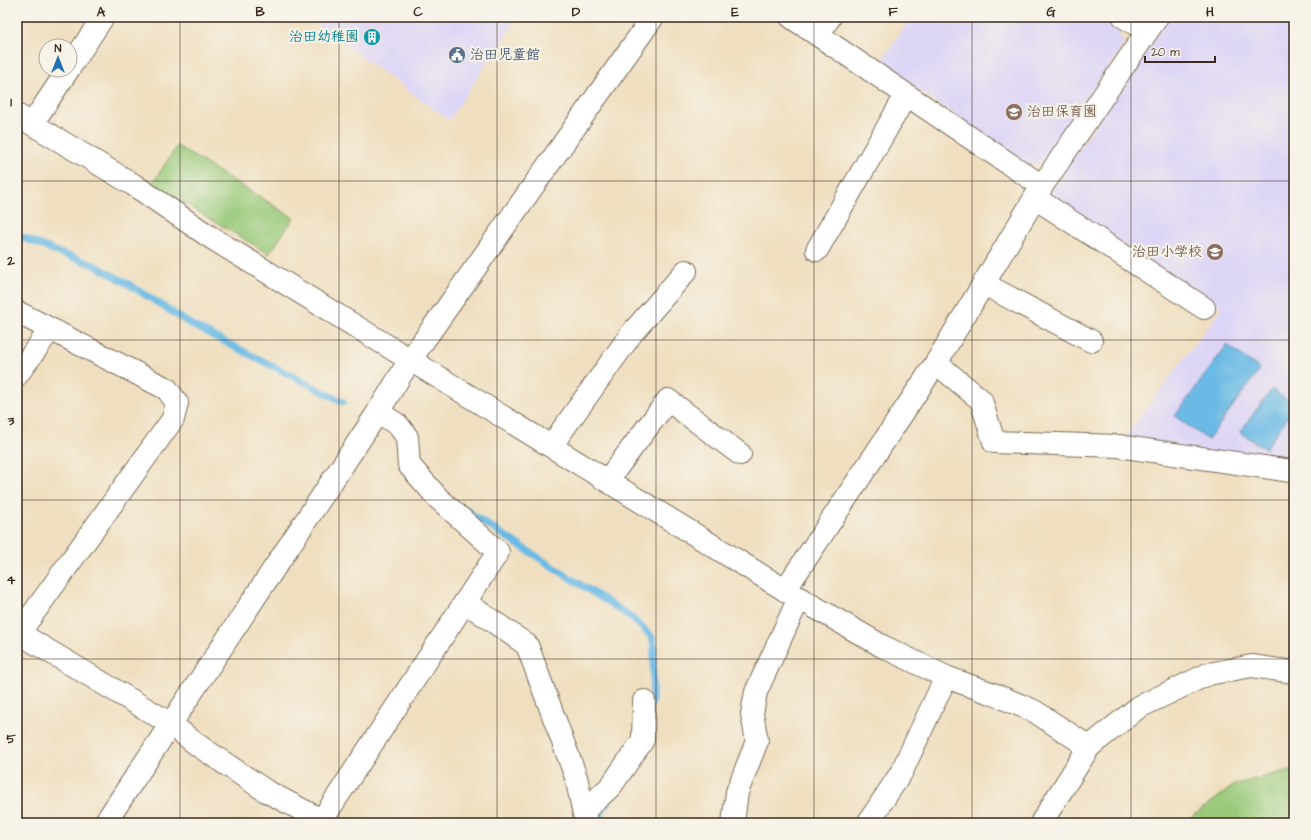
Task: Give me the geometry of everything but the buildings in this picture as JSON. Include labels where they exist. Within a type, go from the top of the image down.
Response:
[{"type":"street","points":[[78,55],[103,17]]},
{"type":"street","points":[[106,823],[170,724],[378,412],[410,360],[653,17]]},
{"type":"street","points":[[791,17],[906,95],[1038,192],[1204,308]]},
{"type":"street","points":[[818,35],[830,17]]},
{"type":"street","points":[[733,823],[737,792],[757,741],[752,714],[756,692],[792,594],[936,363],[1038,192],[1152,24],[1124,17]]},
{"type":"street","points":[[61,78],[24,120],[134,185],[210,237],[792,594],[882,646],[946,677],[996,695],[1034,711],[1089,747]]},
{"type":"street","points":[[816,250],[906,95]]},
{"type":"street","points":[[551,446],[632,333],[686,271]]},
{"type":"street","points":[[984,284],[1091,341]]},
{"type":"street","points":[[17,312],[167,389],[177,403],[173,419],[18,634],[170,724],[196,744],[266,791],[323,822],[498,552],[438,498],[409,465],[407,437],[398,425],[378,412]]},
{"type":"street","points":[[17,375],[50,330]]},
{"type":"street","points":[[936,363],[981,400],[994,442],[1118,446],[1291,471]]},
{"type":"street","points":[[607,481],[668,400],[740,454]]},
{"type":"street","points":[[465,602],[526,645],[576,777],[585,817]]},
{"type":"street","points":[[1041,823],[1089,747],[1139,706],[1208,674],[1252,666],[1294,672]]},
{"type":"street","points":[[868,823],[901,773],[946,677]]},
{"type":"street","points":[[585,817],[611,786],[643,740],[644,701]]},
{"type":"shaded area","points":[[307,17],[518,17],[449,120]]},
{"type":"shaded area","name":"治田保育園","points":[[911,17],[1104,17],[1115,24],[1124,44],[1044,161],[1029,165],[879,64]]},
{"type":"shaded area","name":"治田小学校","points":[[1168,17],[1294,17],[1294,466],[1122,441],[1222,308],[1048,195]]},
{"type":"green space","points":[[177,146],[294,218],[269,254],[152,184]]},
{"type":"green space","points":[[1294,769],[1294,823],[1183,823],[1236,784]]},
{"type":"water","points":[[1227,345],[1260,369],[1208,440],[1175,416]]},
{"type":"water","points":[[1272,389],[1294,405],[1294,408],[1265,449],[1240,432]]},
{"type":"waterway","points":[[17,235],[94,265],[127,283],[192,325],[343,402]]},
{"type":"waterway","points":[[467,509],[474,516],[631,617],[652,637],[654,646],[652,703]]},
{"type":"waterway","points":[[598,823],[603,808],[608,802]]},
{"type":"place","name":"治田幼稚園","points":[[372,37]]},
{"type":"place","name":"治田児童館","points":[[457,55]]},
{"type":"place","name":"治田保育園","points":[[1014,112]]},
{"type":"place","name":"治田小学校","points":[[1215,252]]}]
